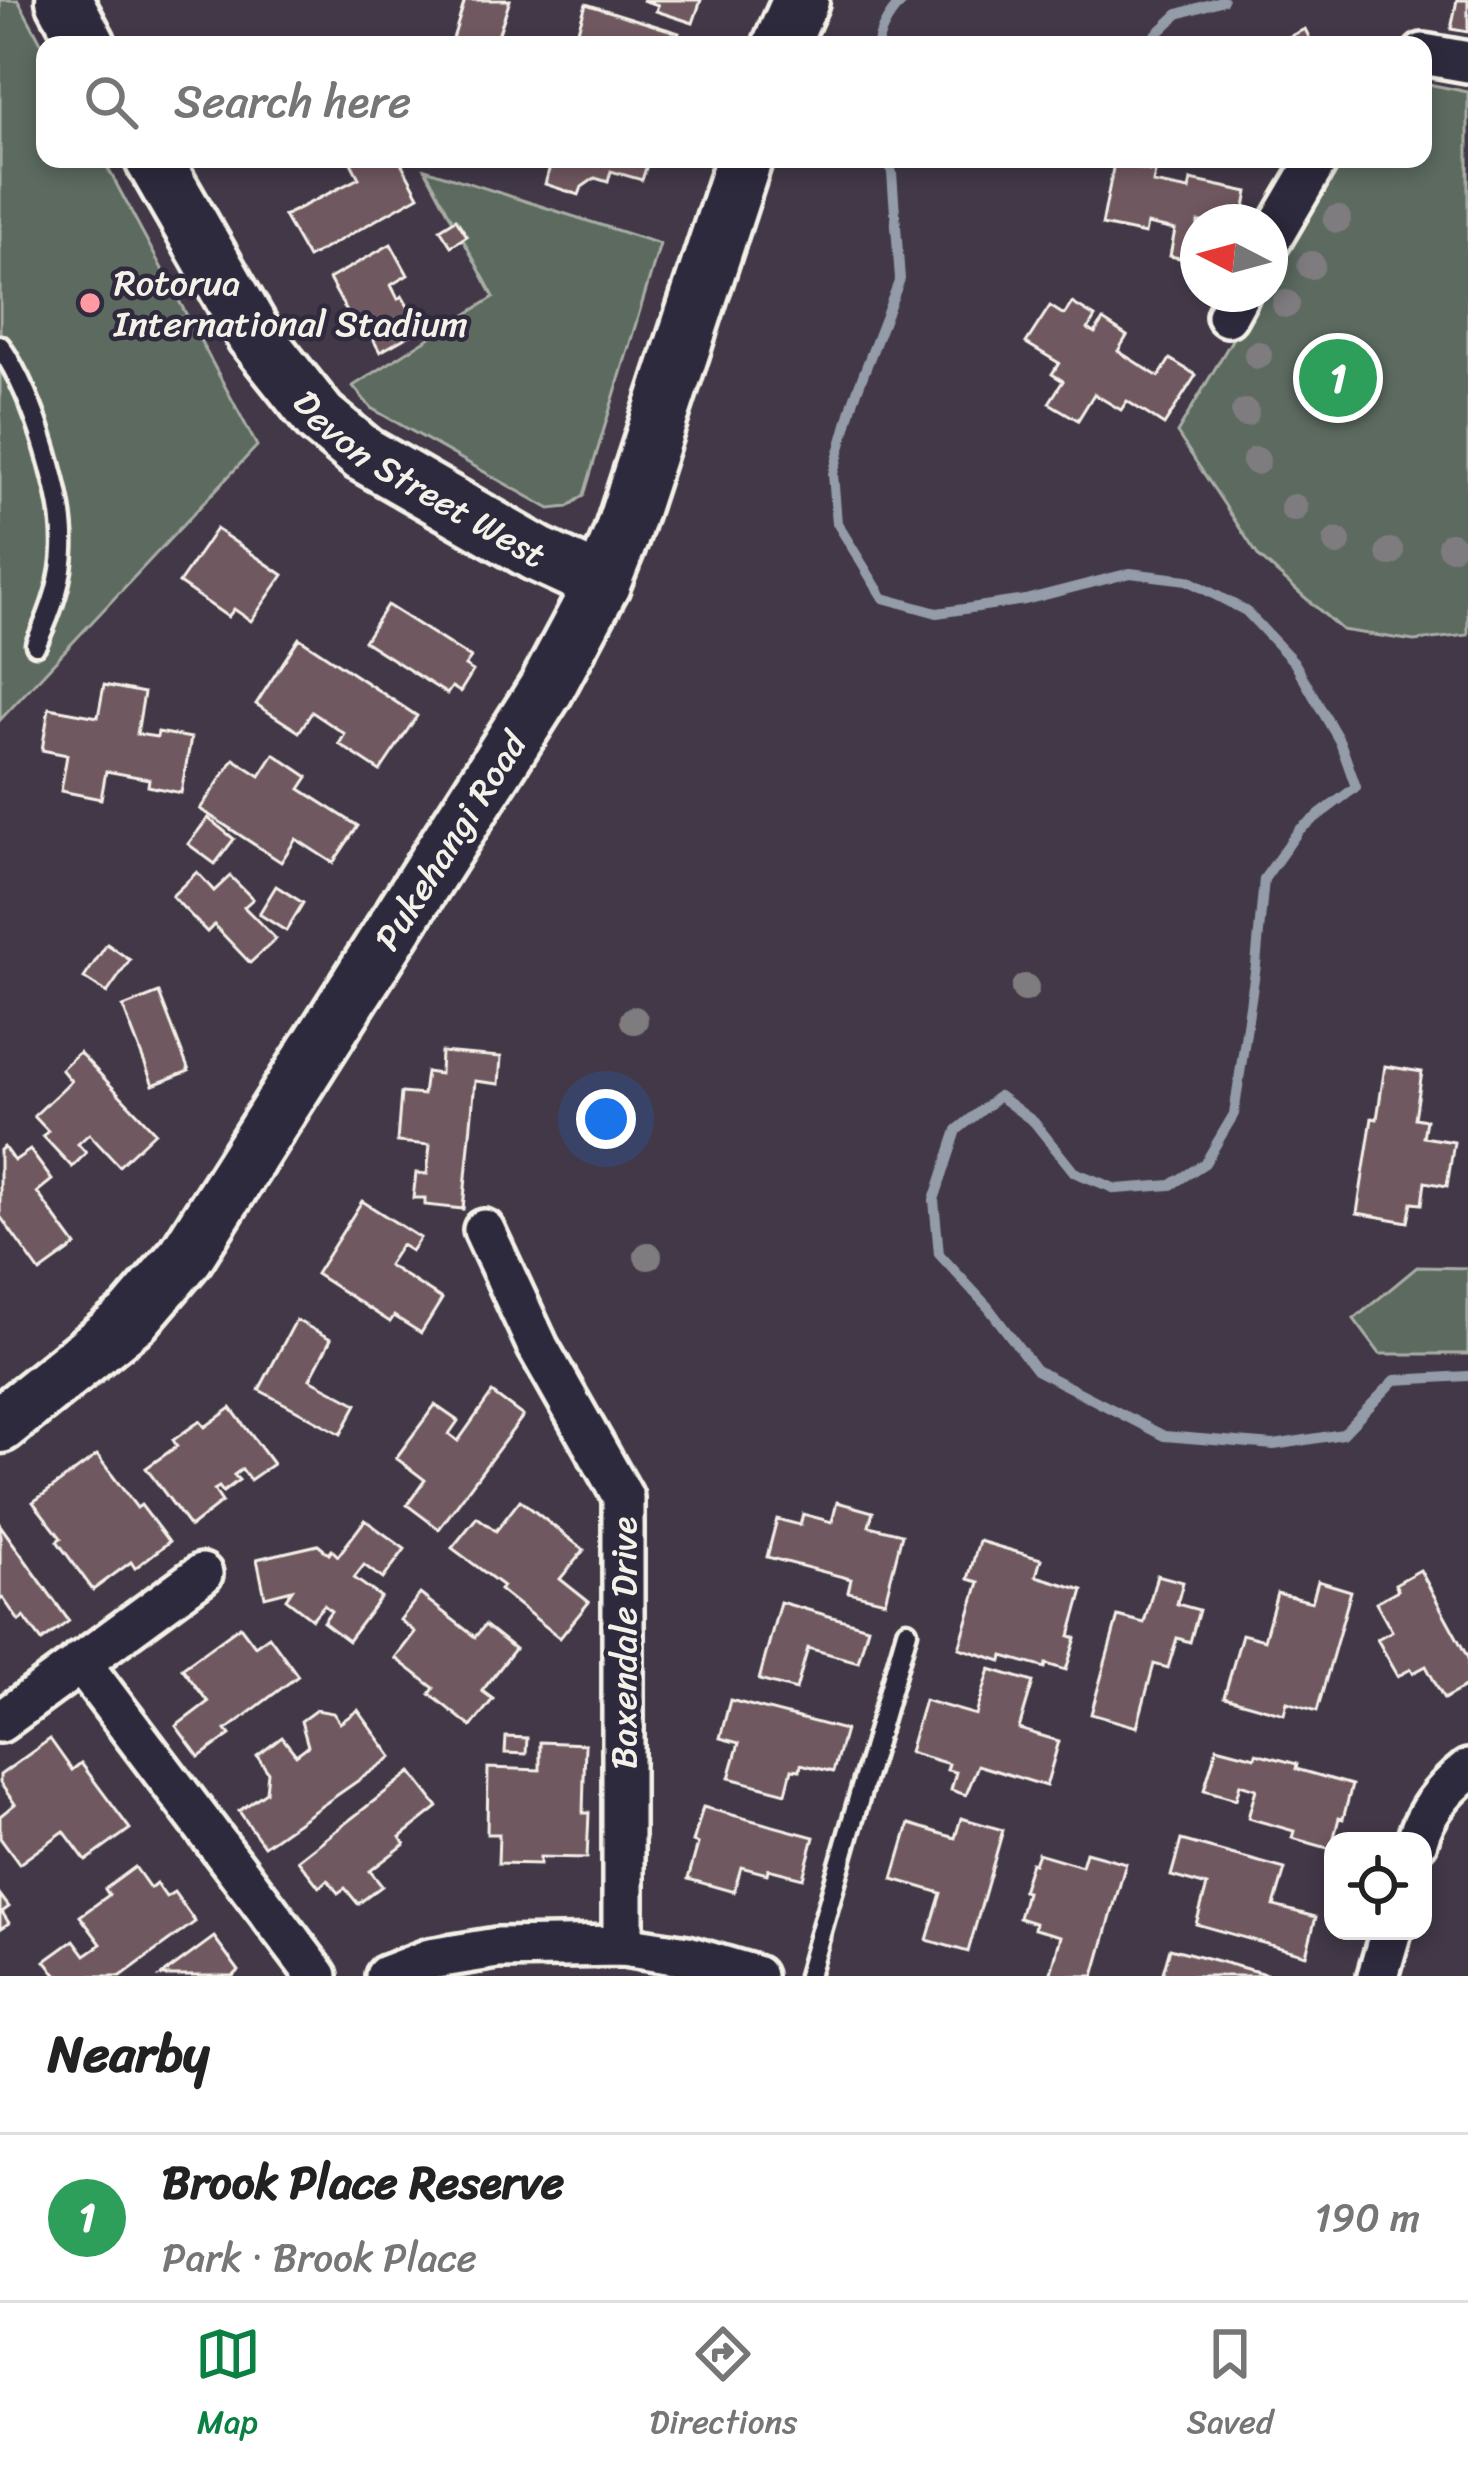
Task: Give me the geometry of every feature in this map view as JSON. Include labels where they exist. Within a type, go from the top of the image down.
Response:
[{"type":"main road","points":[[64,0],[83,36]]},
{"type":"main road","points":[[785,36],[801,0]]},
{"type":"main road","name":"Devon Street West","points":[[158,168],[254,334],[320,418],[363,454],[537,554],[602,584]]},
{"type":"main road","name":"Pukehangi Road","points":[[0,1425],[110,1339],[186,1256],[575,639],[602,584],[650,452],[741,168]]},
{"type":"street","points":[[1432,56],[1468,62]]},
{"type":"street","points":[[1288,210],[1313,168]]},
{"type":"street","name":"Baxendale Drive","points":[[484,1230],[538,1347],[623,1497],[623,1946]]},
{"type":"street","points":[[0,1722],[202,1574]]},
{"type":"street","points":[[80,1662],[317,1976]]},
{"type":"street","points":[[1420,1832],[1433,1806],[1468,1770]]},
{"type":"street","points":[[1378,1976],[1388,1940]]},
{"type":"street","points":[[386,1976],[430,1959],[497,1948],[623,1946],[755,1976]]},
{"type":"lane","points":[[0,346],[36,414],[63,517],[58,586],[36,644]]},
{"type":"lane","points":[[808,1976],[907,1631]]},
{"type":"green space","name":"Rotorua International Stadium","points":[[0,0],[18,0],[37,36],[36,168],[108,168],[257,446],[0,720]]},
{"type":"green space","points":[[1432,85],[1468,92],[1468,635],[1414,641],[1342,630],[1259,557],[1177,433],[1248,312],[1288,312],[1288,245],[1335,168],[1432,168]]},
{"type":"green space","points":[[425,169],[660,244],[584,495],[568,507],[550,509],[371,408],[353,386],[494,297]]},
{"type":"green space","points":[[1417,1267],[1468,1268],[1468,1354],[1380,1354],[1354,1319]]},
{"type":"building","points":[[465,0],[510,0],[498,36],[454,36]]},
{"type":"building","points":[[642,0],[701,0],[693,23],[656,11],[658,5]]},
{"type":"building","points":[[1457,0],[1468,0],[1468,32],[1451,29]]},
{"type":"building","points":[[586,4],[679,33],[678,36],[576,36]]},
{"type":"building","points":[[354,168],[404,168],[419,196],[308,258],[284,216],[359,178]]},
{"type":"building","points":[[550,168],[646,168],[642,180],[611,171],[608,182],[595,178],[579,195],[545,184]]},
{"type":"building","points":[[1113,168],[1155,172],[1153,183],[1189,190],[1191,180],[1248,192],[1246,204],[1180,204],[1180,258],[1170,256],[1175,230],[1147,224],[1145,234],[1102,225]]},
{"type":"building","points":[[456,219],[467,236],[451,246],[440,229]]},
{"type":"building","points":[[391,244],[408,275],[391,285],[421,329],[380,352],[362,319],[353,323],[329,279]]},
{"type":"building","points":[[1072,303],[1095,317],[1088,329],[1095,333],[1103,320],[1127,336],[1118,351],[1159,377],[1170,359],[1196,375],[1164,425],[1127,401],[1121,410],[1094,394],[1078,420],[1049,403],[1063,381],[1052,374],[1059,363],[1026,343],[1050,306],[1064,315]]},
{"type":"building","points":[[216,529],[283,575],[251,621],[234,609],[228,617],[179,583]]},
{"type":"building","points":[[387,605],[471,658],[465,666],[473,671],[460,692],[452,687],[447,694],[364,641]]},
{"type":"building","points":[[299,638],[417,716],[380,771],[339,744],[345,734],[312,712],[299,732],[256,704]]},
{"type":"building","points":[[104,685],[144,693],[137,734],[191,738],[181,793],[148,786],[149,779],[106,771],[101,799],[61,791],[67,755],[42,750],[49,708],[98,717]]},
{"type":"building","points":[[274,754],[308,777],[300,789],[358,826],[333,863],[296,839],[281,862],[200,809],[234,759],[260,776]]},
{"type":"building","points":[[208,818],[234,839],[215,864],[188,844]]},
{"type":"building","points":[[197,872],[214,891],[230,876],[253,899],[244,907],[276,939],[250,963],[214,925],[207,932],[172,896]]},
{"type":"building","points":[[276,886],[303,903],[286,931],[259,914]]},
{"type":"building","points":[[107,944],[130,960],[107,993],[84,978]]},
{"type":"building","points":[[159,993],[189,1071],[153,1085],[123,1007]]},
{"type":"building","points":[[79,1052],[155,1132],[119,1166],[89,1134],[78,1144],[86,1153],[72,1167],[43,1136],[48,1131],[34,1116],[71,1081],[61,1069]]},
{"type":"building","points":[[441,1052],[501,1057],[499,1084],[475,1081],[463,1209],[425,1205],[425,1198],[413,1198],[416,1173],[427,1174],[430,1145],[397,1142],[401,1093],[423,1095],[426,1072],[440,1074]]},
{"type":"building","points":[[1385,1066],[1422,1072],[1415,1118],[1426,1120],[1423,1137],[1454,1142],[1447,1186],[1425,1182],[1422,1204],[1412,1203],[1408,1222],[1357,1213]]},
{"type":"building","points":[[4,1147],[14,1161],[30,1150],[52,1180],[37,1192],[76,1246],[40,1272],[0,1216],[0,1150]]},
{"type":"building","points":[[362,1201],[420,1238],[411,1251],[401,1245],[388,1265],[442,1299],[421,1333],[394,1316],[390,1322],[316,1274]]},
{"type":"building","points":[[296,1320],[331,1339],[310,1379],[357,1404],[341,1434],[259,1390]]},
{"type":"building","points":[[492,1393],[523,1416],[439,1529],[407,1505],[425,1480],[396,1458],[435,1405],[458,1421],[449,1434],[458,1441]]},
{"type":"building","points":[[231,1408],[273,1464],[250,1480],[242,1469],[234,1475],[239,1480],[223,1492],[219,1487],[214,1490],[222,1502],[190,1527],[146,1468],[177,1446],[173,1440],[200,1421],[205,1427]]},
{"type":"building","points":[[97,1455],[169,1542],[135,1568],[131,1562],[93,1590],[33,1502]]},
{"type":"building","points":[[520,1500],[584,1550],[560,1579],[589,1602],[560,1638],[452,1548],[477,1517],[496,1531]]},
{"type":"building","points":[[837,1502],[873,1512],[869,1526],[902,1534],[885,1601],[848,1592],[851,1579],[767,1557],[777,1519],[800,1525],[803,1514],[832,1522]]},
{"type":"building","points":[[365,1520],[405,1549],[383,1579],[364,1565],[354,1578],[381,1597],[348,1641],[323,1622],[331,1611],[324,1605],[312,1619],[286,1599],[292,1590],[265,1597],[257,1559],[318,1545],[338,1556]]},
{"type":"building","points":[[0,1525],[69,1621],[42,1641],[24,1617],[19,1621],[0,1600]]},
{"type":"building","points":[[979,1541],[1041,1559],[1036,1576],[1083,1590],[1066,1670],[1003,1656],[1002,1661],[959,1648],[979,1582],[968,1579]]},
{"type":"building","points":[[1420,1570],[1468,1658],[1468,1685],[1444,1699],[1426,1666],[1398,1676],[1377,1639],[1392,1631],[1376,1602]]},
{"type":"building","points":[[1157,1575],[1183,1582],[1177,1604],[1199,1610],[1190,1642],[1177,1638],[1168,1668],[1154,1664],[1137,1727],[1091,1714],[1118,1616],[1144,1623]]},
{"type":"building","points":[[1318,1581],[1351,1591],[1317,1711],[1287,1702],[1284,1714],[1224,1697],[1242,1634],[1264,1640],[1277,1593],[1312,1602]]},
{"type":"building","points":[[420,1594],[475,1637],[485,1625],[515,1649],[482,1691],[493,1699],[471,1727],[430,1694],[434,1688],[395,1658],[415,1632],[400,1620]]},
{"type":"building","points":[[780,1602],[868,1627],[858,1662],[808,1648],[796,1690],[759,1680]]},
{"type":"building","points":[[240,1626],[255,1646],[269,1636],[298,1676],[226,1730],[230,1735],[199,1757],[176,1726],[208,1702],[182,1668]]},
{"type":"building","points":[[990,1669],[1033,1682],[1019,1729],[1059,1741],[1046,1786],[978,1765],[966,1795],[951,1790],[956,1772],[947,1770],[949,1764],[909,1752],[924,1700],[976,1715]]},
{"type":"building","points":[[730,1700],[845,1730],[833,1772],[801,1764],[800,1770],[792,1769],[786,1793],[729,1778],[739,1743],[720,1738]]},
{"type":"building","points":[[316,1710],[333,1713],[340,1723],[358,1710],[392,1757],[264,1846],[239,1811],[266,1792],[268,1772],[257,1756],[282,1737],[296,1755],[308,1746],[301,1721]]},
{"type":"building","points":[[506,1737],[527,1738],[526,1754],[505,1753]]},
{"type":"building","points":[[50,1739],[72,1770],[81,1763],[130,1829],[86,1861],[64,1831],[19,1864],[0,1838],[0,1816],[15,1804],[0,1783],[0,1775]]},
{"type":"building","points":[[540,1742],[585,1744],[587,1858],[540,1857],[540,1864],[498,1863],[499,1834],[487,1834],[488,1768],[540,1770]]},
{"type":"building","points":[[1217,1747],[1297,1764],[1296,1769],[1352,1785],[1335,1832],[1324,1832],[1324,1847],[1292,1838],[1294,1831],[1248,1818],[1256,1789],[1240,1784],[1236,1799],[1204,1790]]},
{"type":"building","points":[[411,1772],[438,1807],[400,1837],[405,1844],[370,1871],[382,1886],[358,1904],[345,1888],[338,1893],[328,1880],[319,1887],[298,1860]]},
{"type":"building","points":[[703,1807],[814,1837],[803,1878],[741,1867],[734,1892],[688,1879]]},
{"type":"building","points":[[961,1818],[1003,1830],[968,1952],[927,1940],[941,1893],[893,1879],[909,1824],[955,1838]]},
{"type":"building","points":[[1181,1840],[1285,1869],[1274,1906],[1316,1917],[1306,1955],[1196,1924],[1207,1886],[1171,1876]]},
{"type":"building","points":[[1086,1852],[1126,1863],[1094,1976],[1050,1976],[1061,1936],[1034,1929],[1035,1923],[1019,1918],[1026,1892],[1022,1891],[1038,1853],[1082,1866]]},
{"type":"building","points":[[135,1867],[150,1888],[156,1883],[166,1897],[174,1892],[195,1922],[121,1976],[57,1976],[45,1961],[74,1940],[85,1955],[101,1944],[80,1916],[109,1895],[105,1889]]},
{"type":"building","points":[[0,1895],[9,1907],[2,1912],[9,1923],[0,1929]]},
{"type":"building","points":[[214,1937],[239,1971],[233,1976],[161,1976]]},
{"type":"building","points":[[1170,1948],[1273,1976],[1162,1976]]},
{"type":"waterway","points":[[880,36],[905,0]]},
{"type":"waterway","points":[[1155,36],[1178,14],[1223,0]]},
{"type":"waterway","points":[[891,168],[900,279],[854,399],[833,474],[837,523],[883,598],[937,613],[1025,600],[1130,573],[1187,580],[1246,611],[1294,662],[1340,742],[1356,787],[1299,830],[1264,879],[1234,1114],[1205,1163],[1171,1185],[1116,1189],[1074,1172],[1034,1122],[999,1096],[957,1130],[934,1200],[939,1254],[1036,1370],[1164,1436],[1274,1445],[1343,1434],[1395,1380],[1468,1376]]},
{"type":"place","name":"Rotorua International Stadium","points":[[90,303]]},
{"type":"place","name":"Brook Place Reserve","points":[[1338,378]]}]
